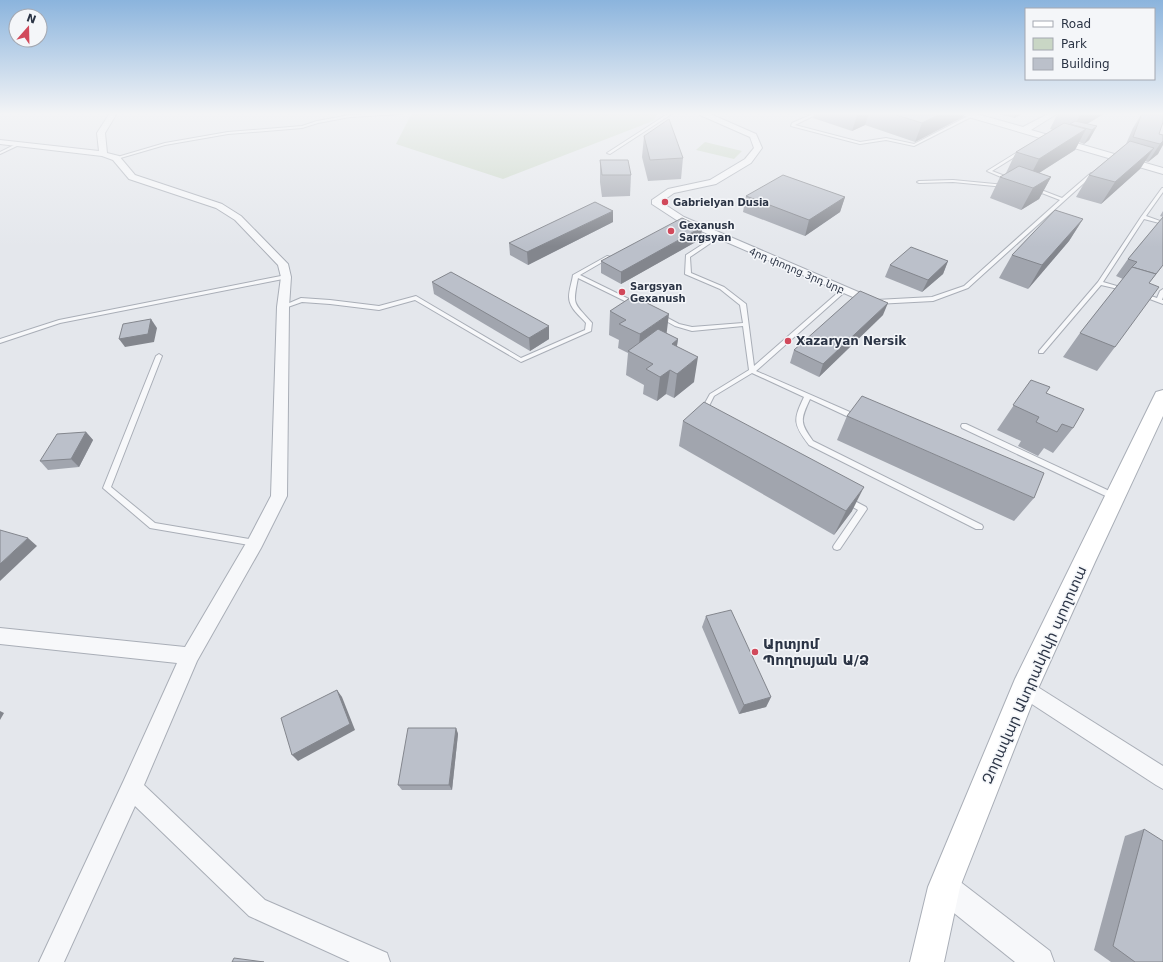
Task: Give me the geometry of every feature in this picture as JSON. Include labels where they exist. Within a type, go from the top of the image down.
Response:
[{"type":"main road","name":"Զորավար Անդրանիկի պողոտա","points":[[927,962],[944,886],[1025,688],[1163,396]]},
{"type":"street","points":[[51,962],[132,788],[190,656],[255,543],[279,496],[286,277],[283,264],[238,218],[219,206],[132,177],[111,158]]},
{"type":"street","name":"4րդ փողոց 3րդ նրբ","points":[[750,158],[748,161],[713,182],[671,191],[655,202],[678,221],[719,236],[873,302]]},
{"type":"street","points":[[1105,158],[1163,170]]},
{"type":"street","points":[[0,636],[190,656]]},
{"type":"street","points":[[1025,688],[1163,778]]},
{"type":"street","points":[[132,788],[257,908],[378,962]]},
{"type":"street","points":[[944,886],[1039,962]]},
{"type":"lane","points":[[918,182],[953,181],[1015,184],[989,171],[1011,158]]},
{"type":"lane","points":[[873,302],[933,300],[966,287],[1096,171]]},
{"type":"lane","points":[[1028,186],[1063,200]]},
{"type":"lane","points":[[1041,352],[1100,283],[1163,189]]},
{"type":"lane","points":[[1143,217],[1163,223]]},
{"type":"lane","points":[[719,236],[688,256],[688,274],[722,288],[744,304],[752,371]]},
{"type":"lane","points":[[576,275],[611,256]]},
{"type":"lane","points":[[284,307],[301,300],[379,308],[416,298],[521,360],[588,330],[589,323],[573,305],[572,294],[575,286],[576,275]]},
{"type":"lane","points":[[576,275],[644,308]]},
{"type":"lane","points":[[0,341],[59,322],[286,277]]},
{"type":"lane","points":[[1100,283],[1129,292]]},
{"type":"lane","points":[[707,421],[701,417],[712,395],[752,371],[844,290]]},
{"type":"lane","points":[[1136,294],[1161,301],[1163,291]]},
{"type":"lane","points":[[657,315],[677,325],[692,329],[746,324]]},
{"type":"lane","points":[[159,356],[107,488],[153,526],[255,543]]},
{"type":"lane","points":[[752,371],[865,422]]},
{"type":"lane","points":[[808,396],[798,418],[800,430],[811,443],[979,527]]},
{"type":"lane","points":[[964,426],[1115,497]]},
{"type":"lane","points":[[837,547],[863,509],[843,498]]},
{"type":"green space","points":[[438,158],[558,158],[503,179]]},
{"type":"building","points":[[649,158],[683,158],[650,160]]},
{"type":"building","points":[[1110,158],[1143,158],[1115,182],[1089,175]]},
{"type":"building","points":[[600,160],[628,160],[631,175],[602,175]]},
{"type":"building","points":[[1019,166],[1051,177],[1033,188],[1000,177]]},
{"type":"building","points":[[783,175],[845,197],[809,220],[746,196]]},
{"type":"building","points":[[595,202],[613,211],[527,252],[509,243]]},
{"type":"building","points":[[1055,210],[1083,219],[1042,265],[1012,255]]},
{"type":"building","points":[[1163,217],[1163,265],[1156,274],[1132,267],[1137,262],[1128,259]]},
{"type":"building","points":[[682,218],[702,227],[621,272],[601,261]]},
{"type":"building","points":[[911,247],[948,261],[928,280],[890,265]]},
{"type":"building","points":[[1132,267],[1156,274],[1149,283],[1159,287],[1115,347],[1080,333]]},
{"type":"building","points":[[451,272],[549,326],[529,338],[432,282]]},
{"type":"building","points":[[860,291],[888,303],[823,364],[794,350]]},
{"type":"building","points":[[633,296],[669,314],[640,334],[619,324],[626,320],[610,311]]},
{"type":"building","points":[[151,319],[148,334],[119,339],[123,324]]},
{"type":"building","points":[[658,329],[678,339],[672,344],[698,357],[677,374],[670,370],[660,377],[646,369],[653,364],[628,351]]},
{"type":"building","points":[[1031,380],[1050,387],[1046,393],[1084,409],[1073,428],[1062,424],[1057,432],[1036,422],[1039,417],[1013,405]]},
{"type":"building","points":[[862,396],[1044,473],[1034,498],[847,416]]},
{"type":"building","points":[[704,402],[864,487],[846,511],[683,421]]},
{"type":"building","points":[[86,432],[71,459],[40,461],[57,434]]},
{"type":"building","points":[[0,530],[28,538],[0,564]]},
{"type":"building","points":[[731,610],[771,697],[744,705],[706,616]]},
{"type":"building","points":[[337,690],[350,724],[292,755],[281,718]]},
{"type":"building","points":[[408,728],[456,728],[449,785],[398,785]]},
{"type":"building","points":[[1144,829],[1163,841],[1163,962],[1135,962],[1113,946]]},
{"type":"building","points":[[234,958],[264,962],[232,962]]},
{"type":"place","name":"Gabrielyan Dusia","points":[[665,202]]},
{"type":"place","name":"Gexanush Sargsyan","points":[[671,231]]},
{"type":"place","name":"Sargsyan Gexanush","points":[[622,292]]},
{"type":"place","name":"Xazaryan Nersik","points":[[788,341]]},
{"type":"place","name":"Արտյոմ Պողոսյան Ա/Ձ","points":[[755,652]]}]
